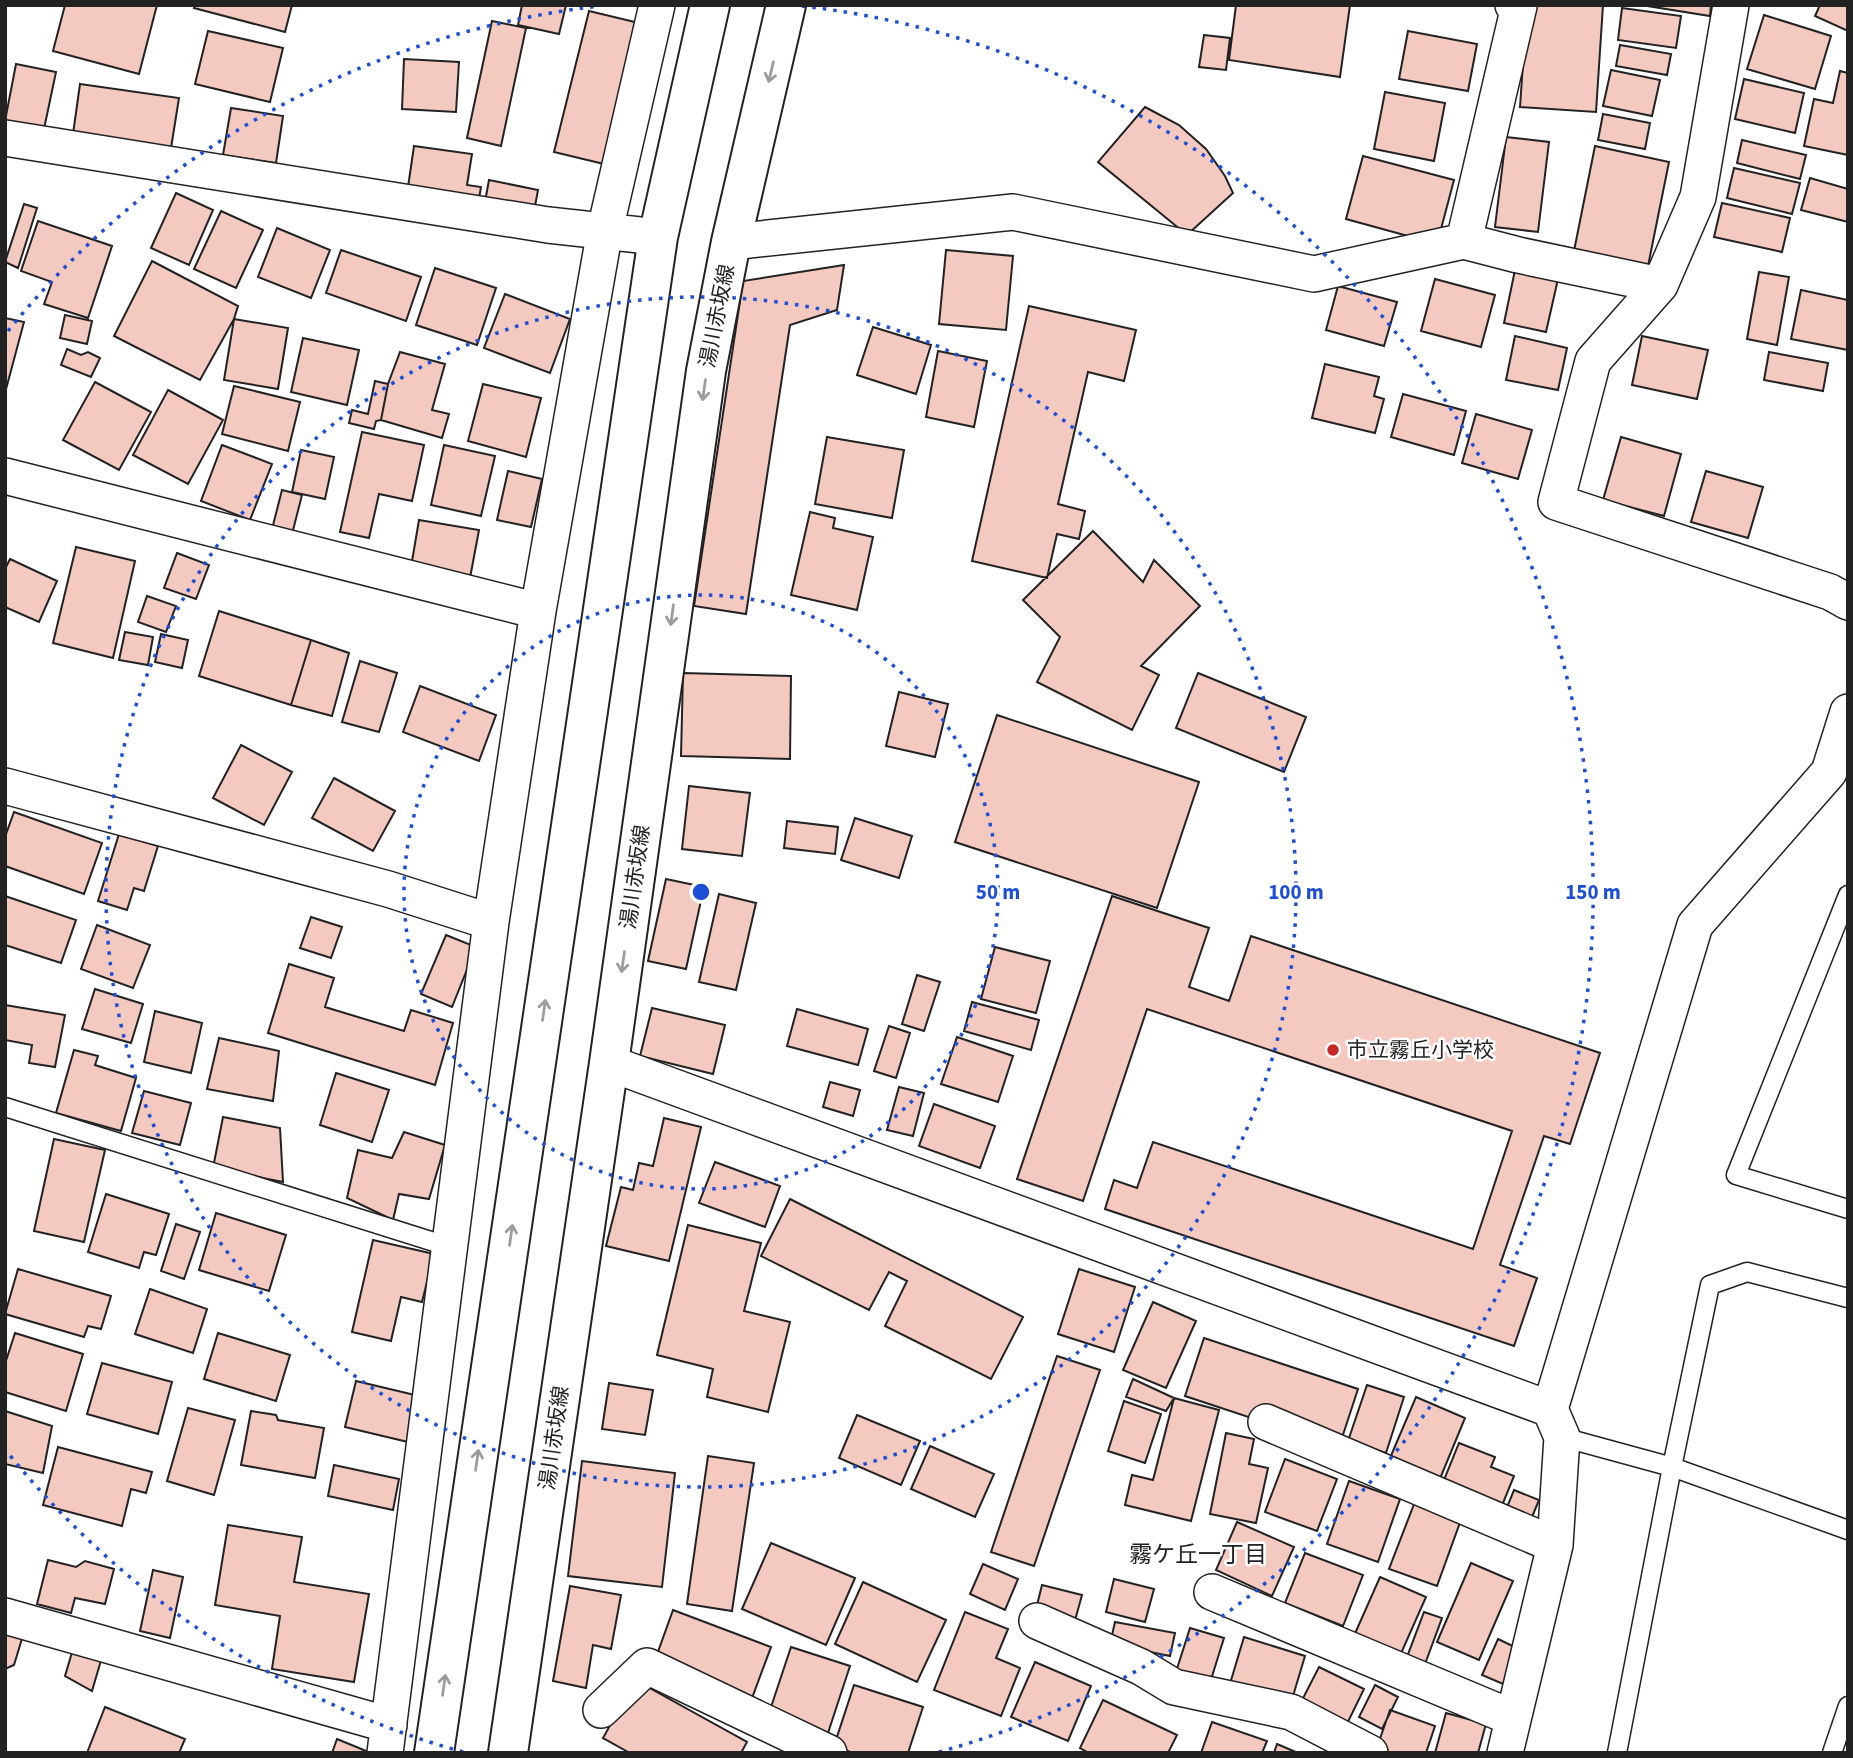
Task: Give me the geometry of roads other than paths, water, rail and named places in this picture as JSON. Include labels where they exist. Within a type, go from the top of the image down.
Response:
[{"type":"main road","points":[[434,1753],[658,237],[710,5]]},
{"type":"main road","name":"湯川赤坂線","points":[[508,1753],[609,1063],[706,371],[731,242],[786,5]]},
{"type":"street","points":[[1464,241],[1519,6],[1513,5]]},
{"type":"street","points":[[1731,5],[1698,197],[1660,285],[1593,361],[1556,502],[1830,592],[1848,603]]},
{"type":"street","points":[[5,1616],[387,1739],[491,922],[538,611],[605,230],[656,6]]},
{"type":"street","points":[[5,138],[548,225],[658,237]]},
{"type":"street","points":[[731,242],[1013,212],[1314,274],[1464,241],[1660,285]]},
{"type":"street","points":[[5,476],[538,611]]},
{"type":"street","points":[[1505,1753],[1555,1545],[1556,1423],[1695,925],[1829,772],[1848,712]]},
{"type":"street","points":[[5,786],[375,886],[491,922]]},
{"type":"street","points":[[609,1063],[1556,1423]]},
{"type":"street","points":[[1266,1422],[1555,1545]]},
{"type":"street","points":[[1212,1592],[1513,1718]]},
{"type":"street","points":[[1037,1621],[1141,1667],[1174,1687],[1291,1712],[1370,1753]]},
{"type":"street","points":[[601,1710],[647,1666],[829,1753]]},
{"type":"lane","points":[[1848,895],[1735,1175],[1848,1209]]},
{"type":"lane","points":[[5,1107],[450,1247]]},
{"type":"lane","points":[[1617,1753],[1710,1284],[1746,1272],[1848,1298]]},
{"type":"lane","points":[[1556,1423],[1848,1530]]},
{"type":"lane","points":[[1832,1753],[1848,1706]]},
{"type":"place","name":"市立霧丘小学校","points":[[1333,1050]]},
{"type":"district","name":"霧ケ丘一丁目","points":[[1198,1554]]}]
